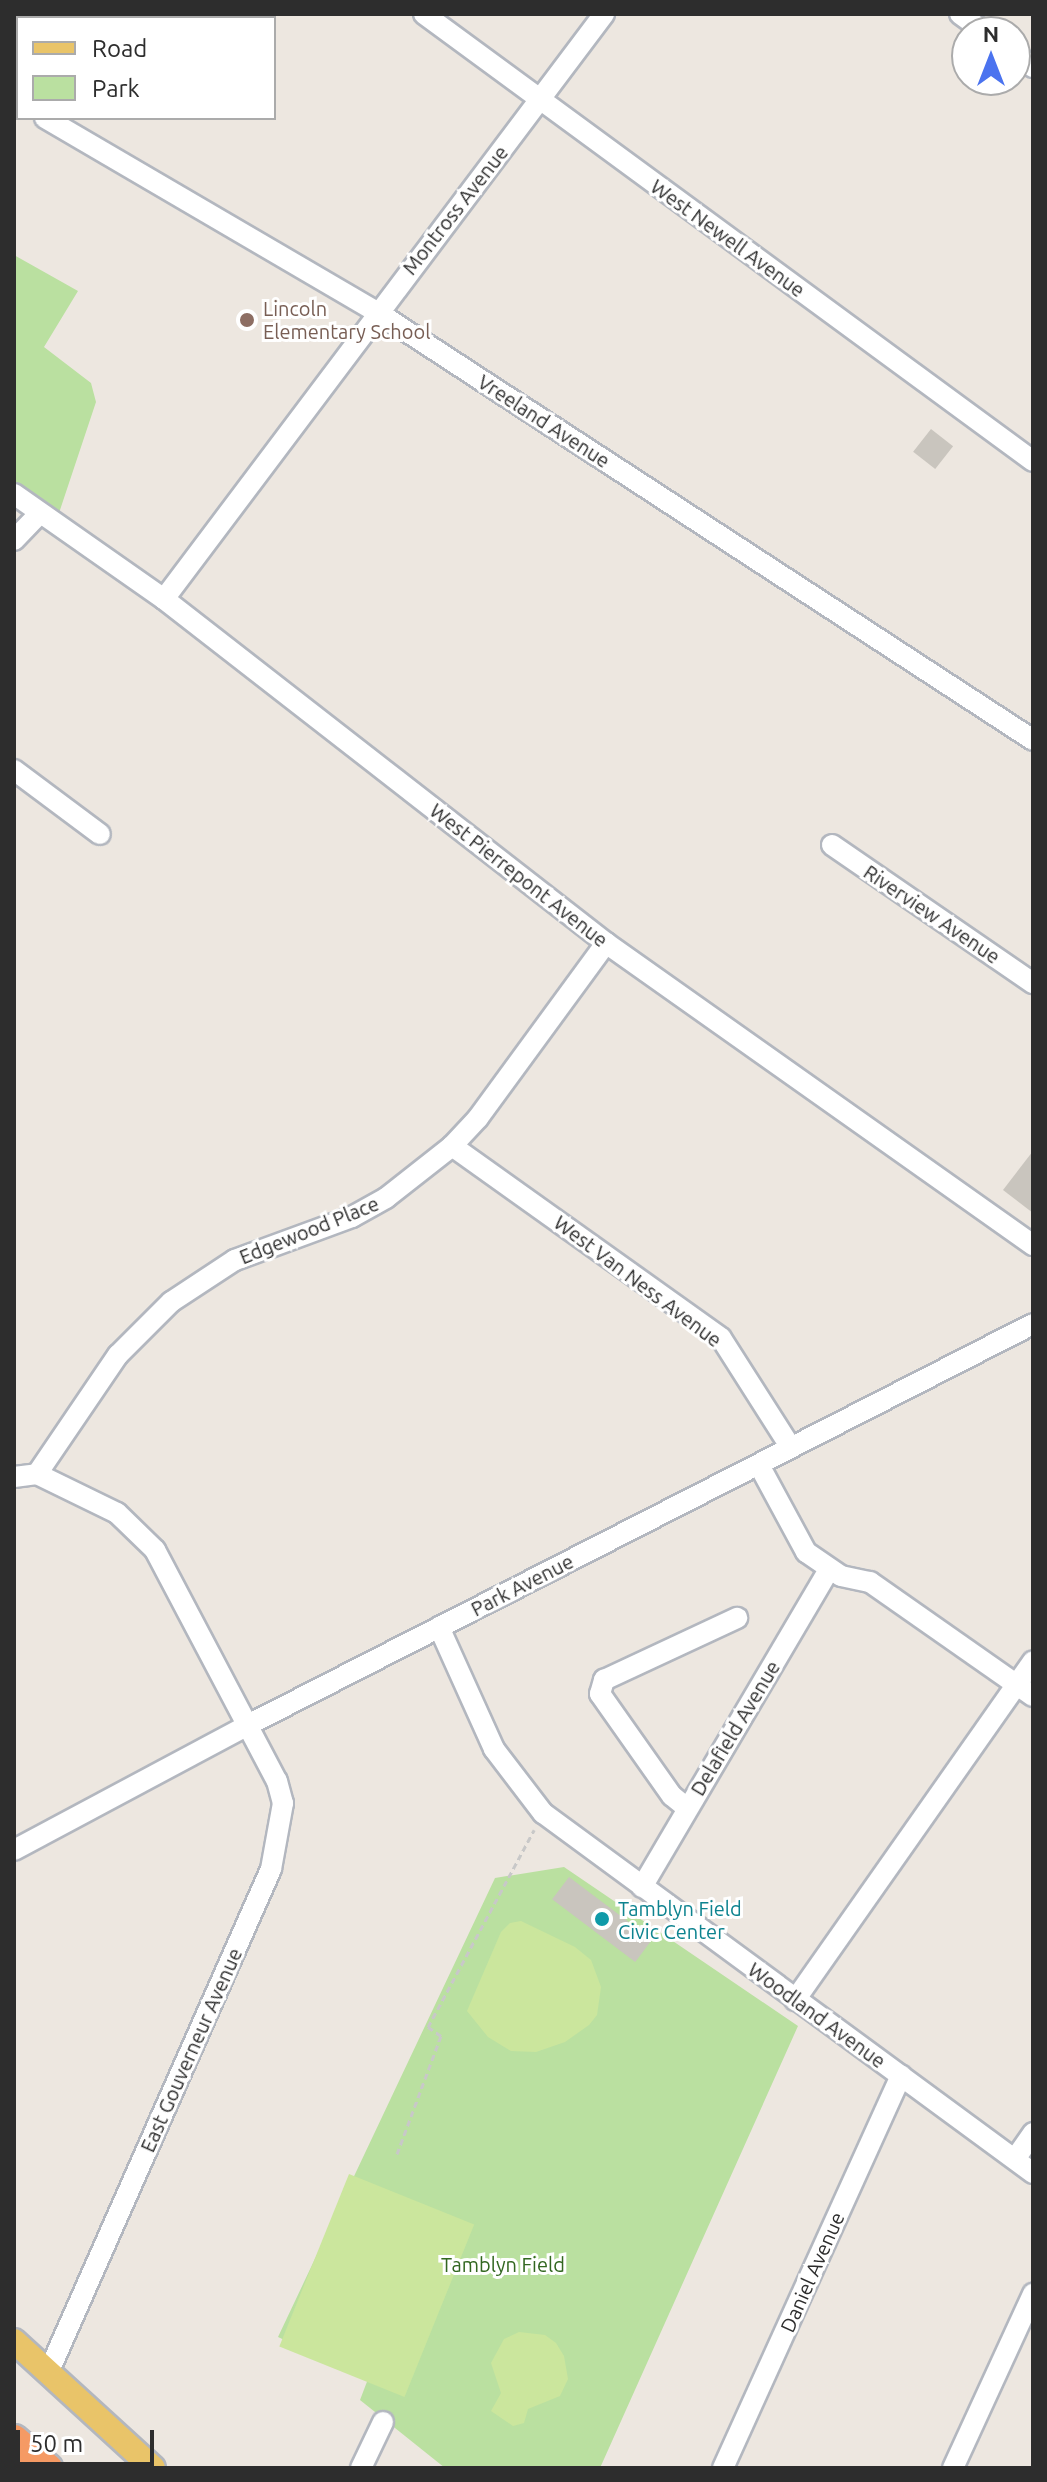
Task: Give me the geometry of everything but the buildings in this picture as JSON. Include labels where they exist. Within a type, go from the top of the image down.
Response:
[{"type":"highway","points":[[14,2439],[48,2468]]},
{"type":"main road","points":[[14,2341],[153,2468]]},
{"type":"street","name":"West Newell Avenue","points":[[424,14],[1033,461]]},
{"type":"street","name":"Montross Avenue","points":[[164,599],[604,14]]},
{"type":"street","name":"Vreeland Avenue","points":[[48,120],[377,312],[1033,740]]},
{"type":"street","name":"West Pierrepont Avenue","points":[[14,494],[164,599],[606,943],[1033,1245]]},
{"type":"street","points":[[14,540],[40,513]]},
{"type":"street","points":[[14,770],[100,834]]},
{"type":"street","name":"Riverview Avenue","points":[[832,845],[1033,983]]},
{"type":"street","name":"Edgewood Place","points":[[37,1474],[118,1355],[171,1302],[235,1260],[352,1217],[386,1198],[452,1146],[478,1118],[606,943]]},
{"type":"street","name":"West Van Ness Avenue","points":[[452,1146],[721,1338],[791,1448]]},
{"type":"street","name":"Park Avenue","points":[[14,1850],[248,1725],[1033,1324]]},
{"type":"street","points":[[759,1465],[806,1552],[829,1570],[870,1582],[1033,1696]]},
{"type":"street","points":[[14,1477],[37,1474]]},
{"type":"street","name":"East Gouverneur Avenue","points":[[37,1474],[117,1513],[155,1550],[277,1781],[283,1803],[271,1869],[49,2371]]},
{"type":"street","name":"Delafield Avenue","points":[[642,1887],[829,1570]]},
{"type":"street","points":[[687,1808],[672,1796],[600,1694],[604,1680],[737,1618]]},
{"type":"street","name":"Woodland Avenue","points":[[439,1627],[494,1749],[543,1813],[1033,2173]]},
{"type":"street","points":[[795,2000],[1033,1661]]},
{"type":"street","name":"Daniel Avenue","points":[[723,2468],[901,2076]]},
{"type":"street","points":[[1015,2159],[1033,2133]]},
{"type":"street","points":[[953,2468],[1033,2294]]},
{"type":"street","points":[[361,2468],[383,2422]]},
{"type":"path","points":[[397,2154],[441,2036],[428,2027],[543,1813]]},
{"type":"green space","points":[[14,255],[78,291],[44,347],[91,383],[96,402],[57,519],[14,492]]},
{"type":"green space","name":"Tamblyn Field","points":[[564,1867],[798,2026],[600,2468],[445,2468],[360,2400],[368,2379],[278,2337],[495,1878]]},
{"type":"green space","points":[[521,1921],[575,1947],[591,1960],[601,1987],[597,2015],[589,2025],[565,2042],[536,2052],[511,2051],[488,2037],[467,2011],[501,1932],[510,1923]]},
{"type":"green space","points":[[349,2174],[474,2225],[404,2397],[279,2346]]},
{"type":"green space","points":[[519,2332],[545,2335],[556,2343],[564,2356],[568,2379],[560,2396],[528,2409],[524,2423],[513,2426],[491,2411],[501,2393],[491,2363],[504,2339]]},
{"type":"place","name":"Lincoln Elementary School","points":[[247,320]]},
{"type":"place","name":"Tamblyn Field Civic Center","points":[[602,1919]]}]
